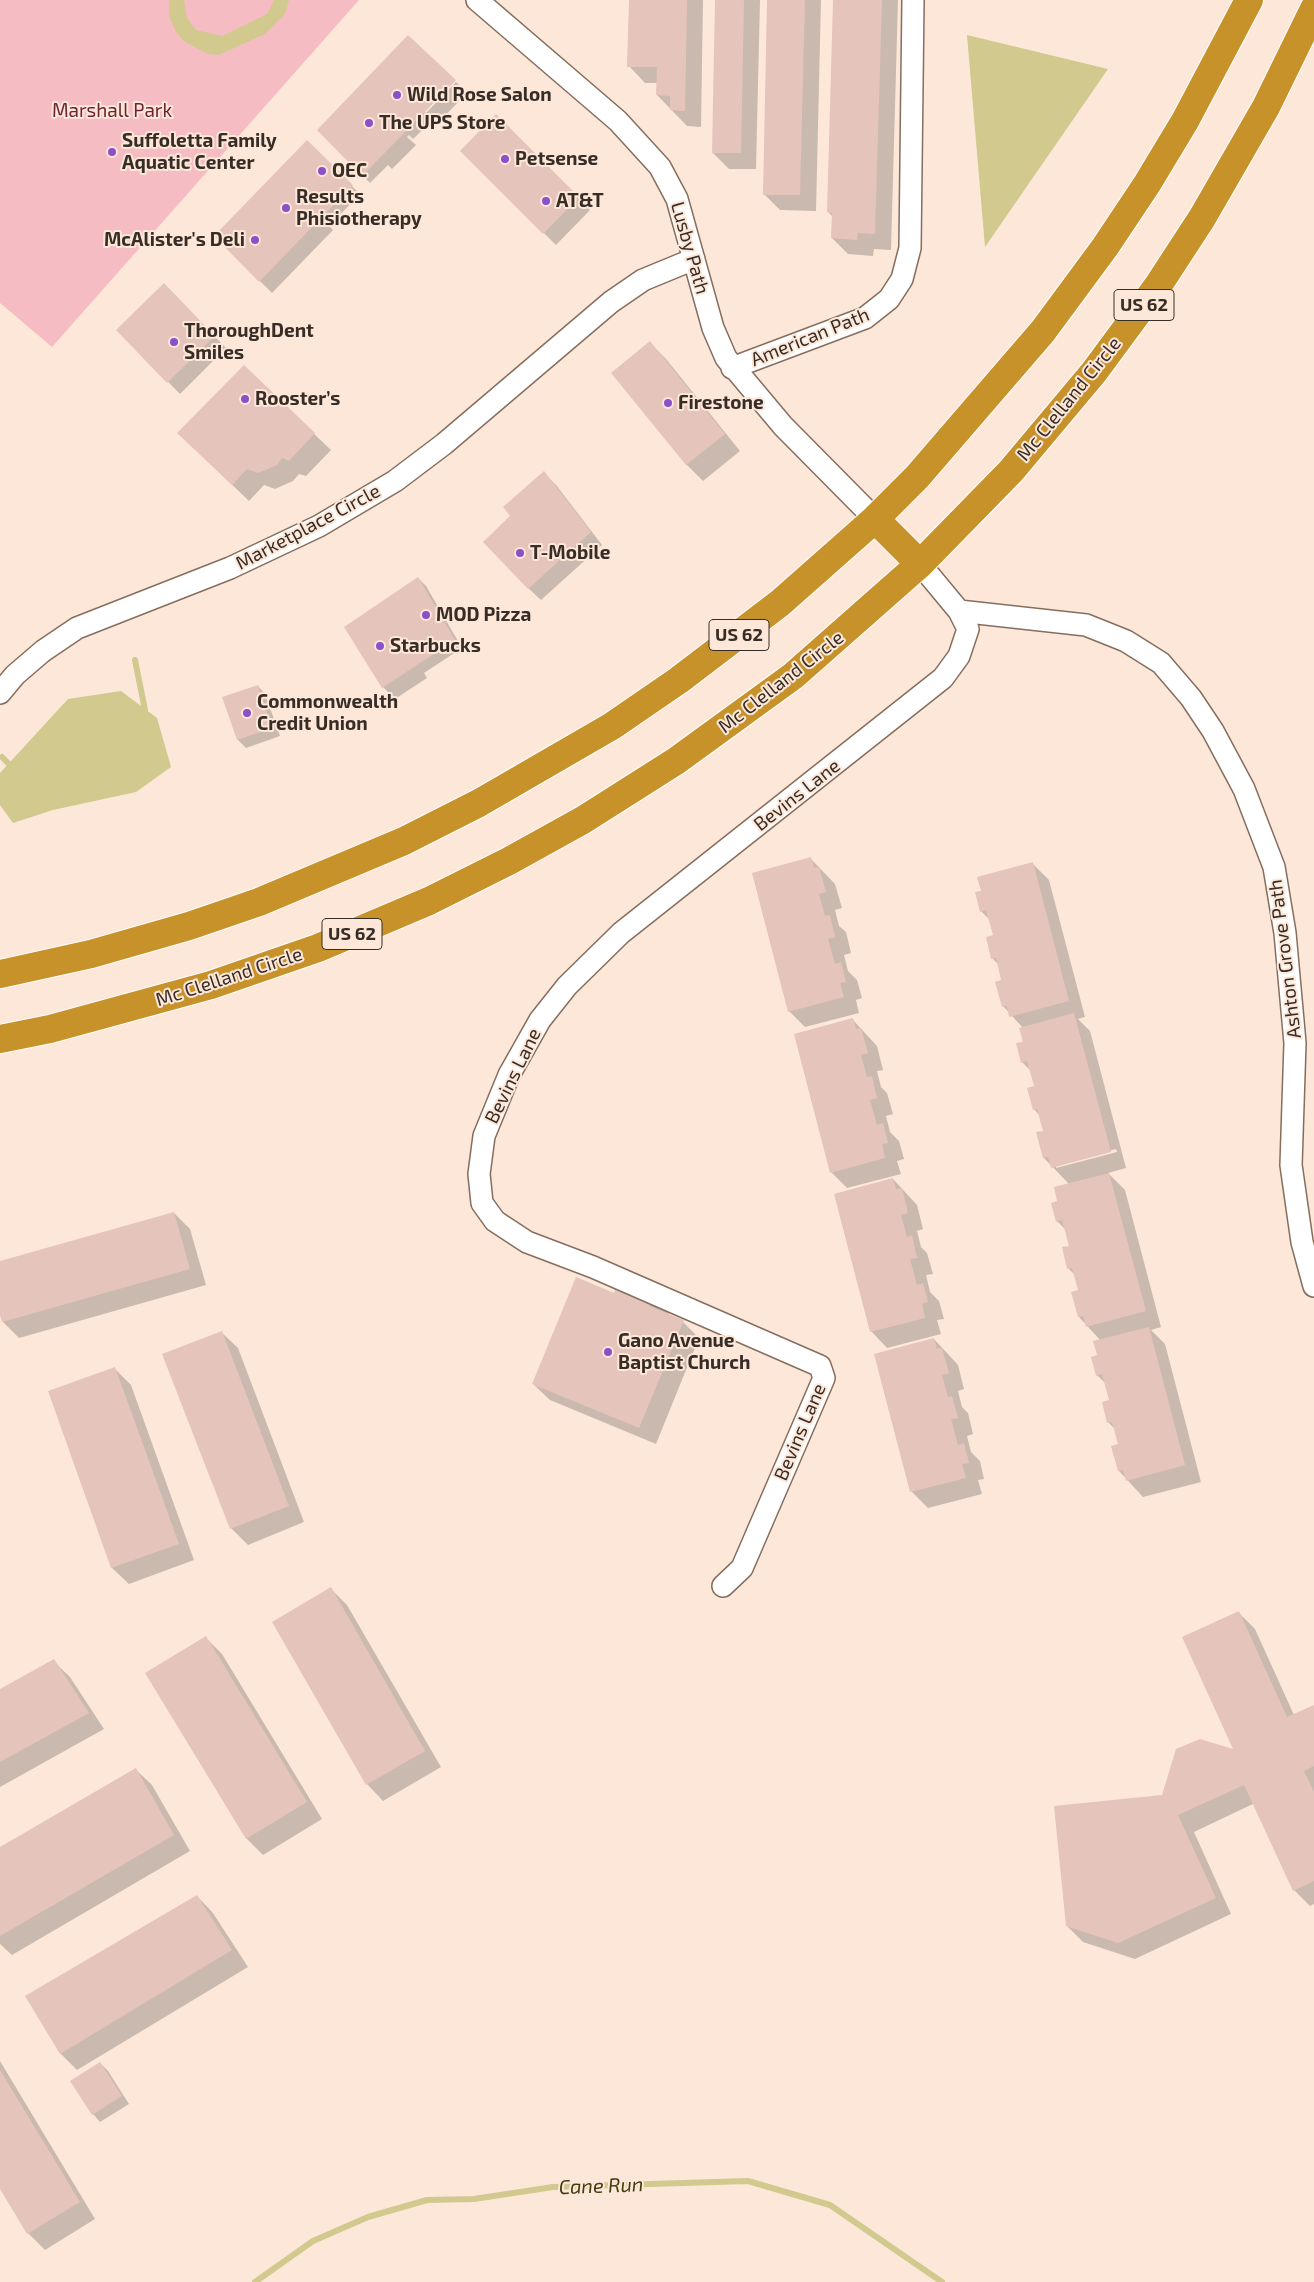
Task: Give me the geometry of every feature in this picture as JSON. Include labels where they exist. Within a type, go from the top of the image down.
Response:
[{"type":"highway","name":"US 62","points":[[0,974],[91,954],[189,926],[259,902],[369,856],[480,803],[612,726],[679,680],[780,603],[875,519],[957,432],[1043,331],[1105,247],[1185,121],[1249,0]]},
{"type":"highway","name":"Mc Clelland Circle","points":[[0,1039],[50,1029],[152,1003],[318,948],[393,918],[510,861],[617,799],[717,733],[815,658],[920,564],[1017,464],[1100,364],[1154,291],[1202,218],[1243,148],[1314,9]]},
{"type":"highway","points":[[875,519],[920,564]]},
{"type":"street","name":"Lusby Path","points":[[477,0],[618,121],[644,149],[669,182],[683,218],[713,328],[720,347],[732,368],[783,426],[875,519]]},
{"type":"street","name":"American Path","points":[[732,368],[865,318],[889,299],[902,279],[910,248],[913,0]]},
{"type":"street","name":"Marketplace Circle","points":[[0,693],[15,675],[42,651],[77,628],[230,568],[319,526],[395,481],[444,444],[611,302],[643,280],[694,258]]},
{"type":"street","name":"Bevins Lane","points":[[723,1586],[742,1568],[824,1378],[820,1366],[528,1242],[495,1222],[482,1203],[479,1174],[484,1136],[510,1075],[540,1020],[567,986],[621,933],[943,678],[959,656],[968,629],[959,611],[920,564]]},
{"type":"street","name":"Ashton Grove Path","points":[[959,611],[1086,625],[1133,645],[1161,663],[1191,698],[1214,731],[1244,789],[1274,867],[1285,933],[1295,1043],[1291,1165],[1302,1242],[1314,1286]]},
{"type":"green space","name":"Suffoletta Family Aquatic Center","points":[[0,0],[359,0],[52,347],[0,303]]},
{"type":"shaded area","points":[[169,0],[184,0],[187,18],[196,30],[222,36],[267,14],[274,0],[289,0],[285,14],[265,34],[219,55],[208,54],[185,42],[176,32],[169,16]]},
{"type":"shaded area","points":[[967,35],[1108,69],[985,247]]},
{"type":"shaded area","points":[[121,691],[157,718],[171,767],[136,792],[53,810],[13,823],[0,805],[0,773],[68,699]]},
{"type":"building","points":[[629,0],[687,0],[685,111],[670,110],[670,96],[656,95],[657,67],[627,67]]},
{"type":"building","points":[[715,0],[744,0],[741,153],[712,153]]},
{"type":"building","points":[[767,0],[805,0],[800,195],[763,195]]},
{"type":"building","points":[[833,0],[882,0],[875,234],[858,233],[857,240],[831,238],[832,213],[827,212]]},
{"type":"building","points":[[408,35],[456,80],[362,176],[317,130]]},
{"type":"building","name":"Petsense","points":[[496,114],[579,197],[543,234],[460,151]]},
{"type":"building","points":[[307,140],[353,185],[259,282],[214,236]]},
{"type":"building","name":"ThoroughDent Smiles","points":[[164,283],[215,336],[167,383],[116,330]]},
{"type":"building","name":"Firestone","points":[[650,341],[725,434],[686,465],[611,373]]},
{"type":"building","name":"Rooster’s","points":[[244,365],[315,433],[289,461],[282,458],[277,465],[258,473],[247,469],[232,485],[177,433]]},
{"type":"building","points":[[544,471],[591,532],[528,589],[483,542],[510,516],[503,507]]},
{"type":"building","points":[[418,577],[455,640],[382,688],[344,627]]},
{"type":"building","name":"Commonwealth Credit Union","points":[[258,685],[272,728],[237,740],[222,697]]},
{"type":"building","points":[[811,857],[814,868],[819,867],[826,892],[819,894],[825,916],[830,915],[835,937],[828,939],[835,964],[841,962],[846,982],[840,983],[844,997],[788,1012],[752,873]]},
{"type":"building","points":[[1033,862],[1069,1001],[1009,1017],[1007,1006],[1002,1007],[995,982],[1001,980],[996,958],[991,959],[986,937],[993,935],[986,910],[980,912],[975,892],[981,891],[977,877]]},
{"type":"building","points":[[1074,1013],[1111,1152],[1051,1168],[1048,1157],[1043,1158],[1036,1132],[1043,1131],[1037,1109],[1033,1110],[1027,1088],[1034,1086],[1027,1061],[1021,1063],[1016,1043],[1023,1042],[1019,1028]]},
{"type":"building","points":[[853,1018],[856,1029],[861,1028],[868,1053],[861,1055],[867,1077],[872,1076],[877,1098],[870,1100],[877,1125],[883,1123],[888,1143],[882,1144],[885,1158],[830,1173],[794,1034]]},
{"type":"building","points":[[1109,1173],[1146,1311],[1086,1327],[1083,1316],[1078,1317],[1071,1292],[1078,1290],[1072,1268],[1067,1269],[1062,1247],[1069,1246],[1062,1220],[1056,1222],[1051,1203],[1057,1201],[1054,1187]]},
{"type":"building","points":[[893,1178],[896,1189],[902,1188],[908,1213],[901,1215],[907,1237],[912,1235],[917,1258],[910,1259],[917,1285],[923,1283],[928,1302],[922,1304],[925,1318],[870,1332],[834,1194]]},
{"type":"building","points":[[174,1212],[190,1269],[2,1322],[0,1315],[0,1261]]},
{"type":"building","name":"Gano Avenue Baptist Church","points":[[624,1268],[659,1283],[649,1306],[684,1320],[639,1428],[532,1384],[576,1277],[614,1293]]},
{"type":"building","points":[[1149,1327],[1185,1465],[1126,1481],[1123,1470],[1118,1471],[1111,1446],[1118,1444],[1112,1422],[1107,1423],[1102,1402],[1109,1400],[1102,1374],[1096,1376],[1091,1357],[1097,1355],[1093,1341]]},
{"type":"building","points":[[222,1331],[289,1506],[230,1529],[162,1354]]},
{"type":"building","points":[[934,1338],[937,1349],[942,1348],[949,1373],[942,1375],[948,1397],[952,1396],[958,1418],[951,1419],[958,1445],[964,1443],[969,1463],[962,1464],[966,1478],[910,1492],[874,1354]]},
{"type":"building","points":[[115,1367],[179,1544],[111,1568],[48,1391]]},
{"type":"building","points":[[331,1587],[425,1751],[366,1785],[272,1622]]},
{"type":"building","points":[[1239,1611],[1287,1717],[1314,1705],[1314,1766],[1304,1771],[1314,1792],[1314,1881],[1293,1891],[1244,1785],[1178,1815],[1216,1898],[1118,1943],[1066,1926],[1054,1806],[1162,1795],[1176,1749],[1200,1739],[1233,1749],[1182,1637]]},
{"type":"building","points":[[206,1636],[307,1802],[246,1839],[145,1673]]},
{"type":"building","points":[[54,1659],[89,1713],[0,1762],[0,1689]]},
{"type":"building","points":[[136,1768],[174,1835],[0,1936],[0,1847]]},
{"type":"building","points":[[197,1895],[232,1950],[60,2054],[25,1996]]},
{"type":"building","points":[[100,2062],[122,2096],[92,2115],[70,2081]]},
{"type":"building","points":[[0,2070],[80,2202],[27,2234],[0,2189]]},
{"type":"waterway","points":[[135,660],[145,710],[141,714]]},
{"type":"waterway","points":[[2,757],[13,768]]},
{"type":"waterway","name":"Cane Run","points":[[255,2282],[313,2241],[368,2217],[427,2200],[474,2199],[553,2187],[748,2181],[830,2205],[942,2282]]},
{"type":"place","name":"Wild Rose Salon","points":[[397,95]]},
{"type":"place","name":"The UPS Store","points":[[369,123]]},
{"type":"place","name":"Suffoletta Family Aquatic Center","points":[[112,152]]},
{"type":"place","name":"Petsense","points":[[505,159]]},
{"type":"place","name":"OEC","points":[[322,171]]},
{"type":"place","name":"AT&T","points":[[546,201]]},
{"type":"place","name":"Results Phisiotherapy","points":[[286,208]]},
{"type":"place","name":"McAlister's Deli","points":[[255,240]]},
{"type":"place","name":"ThoroughDent Smiles","points":[[174,342]]},
{"type":"place","name":"Rooster’s","points":[[245,399]]},
{"type":"place","name":"Firestone","points":[[668,403]]},
{"type":"place","name":"T-Mobile","points":[[520,553]]},
{"type":"place","name":"MOD Pizza","points":[[426,615]]},
{"type":"place","name":"Starbucks","points":[[380,646]]},
{"type":"place","name":"Commonwealth Credit Union","points":[[247,713]]},
{"type":"place","name":"Gano Avenue Baptist Church","points":[[608,1352]]},
{"type":"park label","name":"Marshall Park","points":[[112,111]]}]
